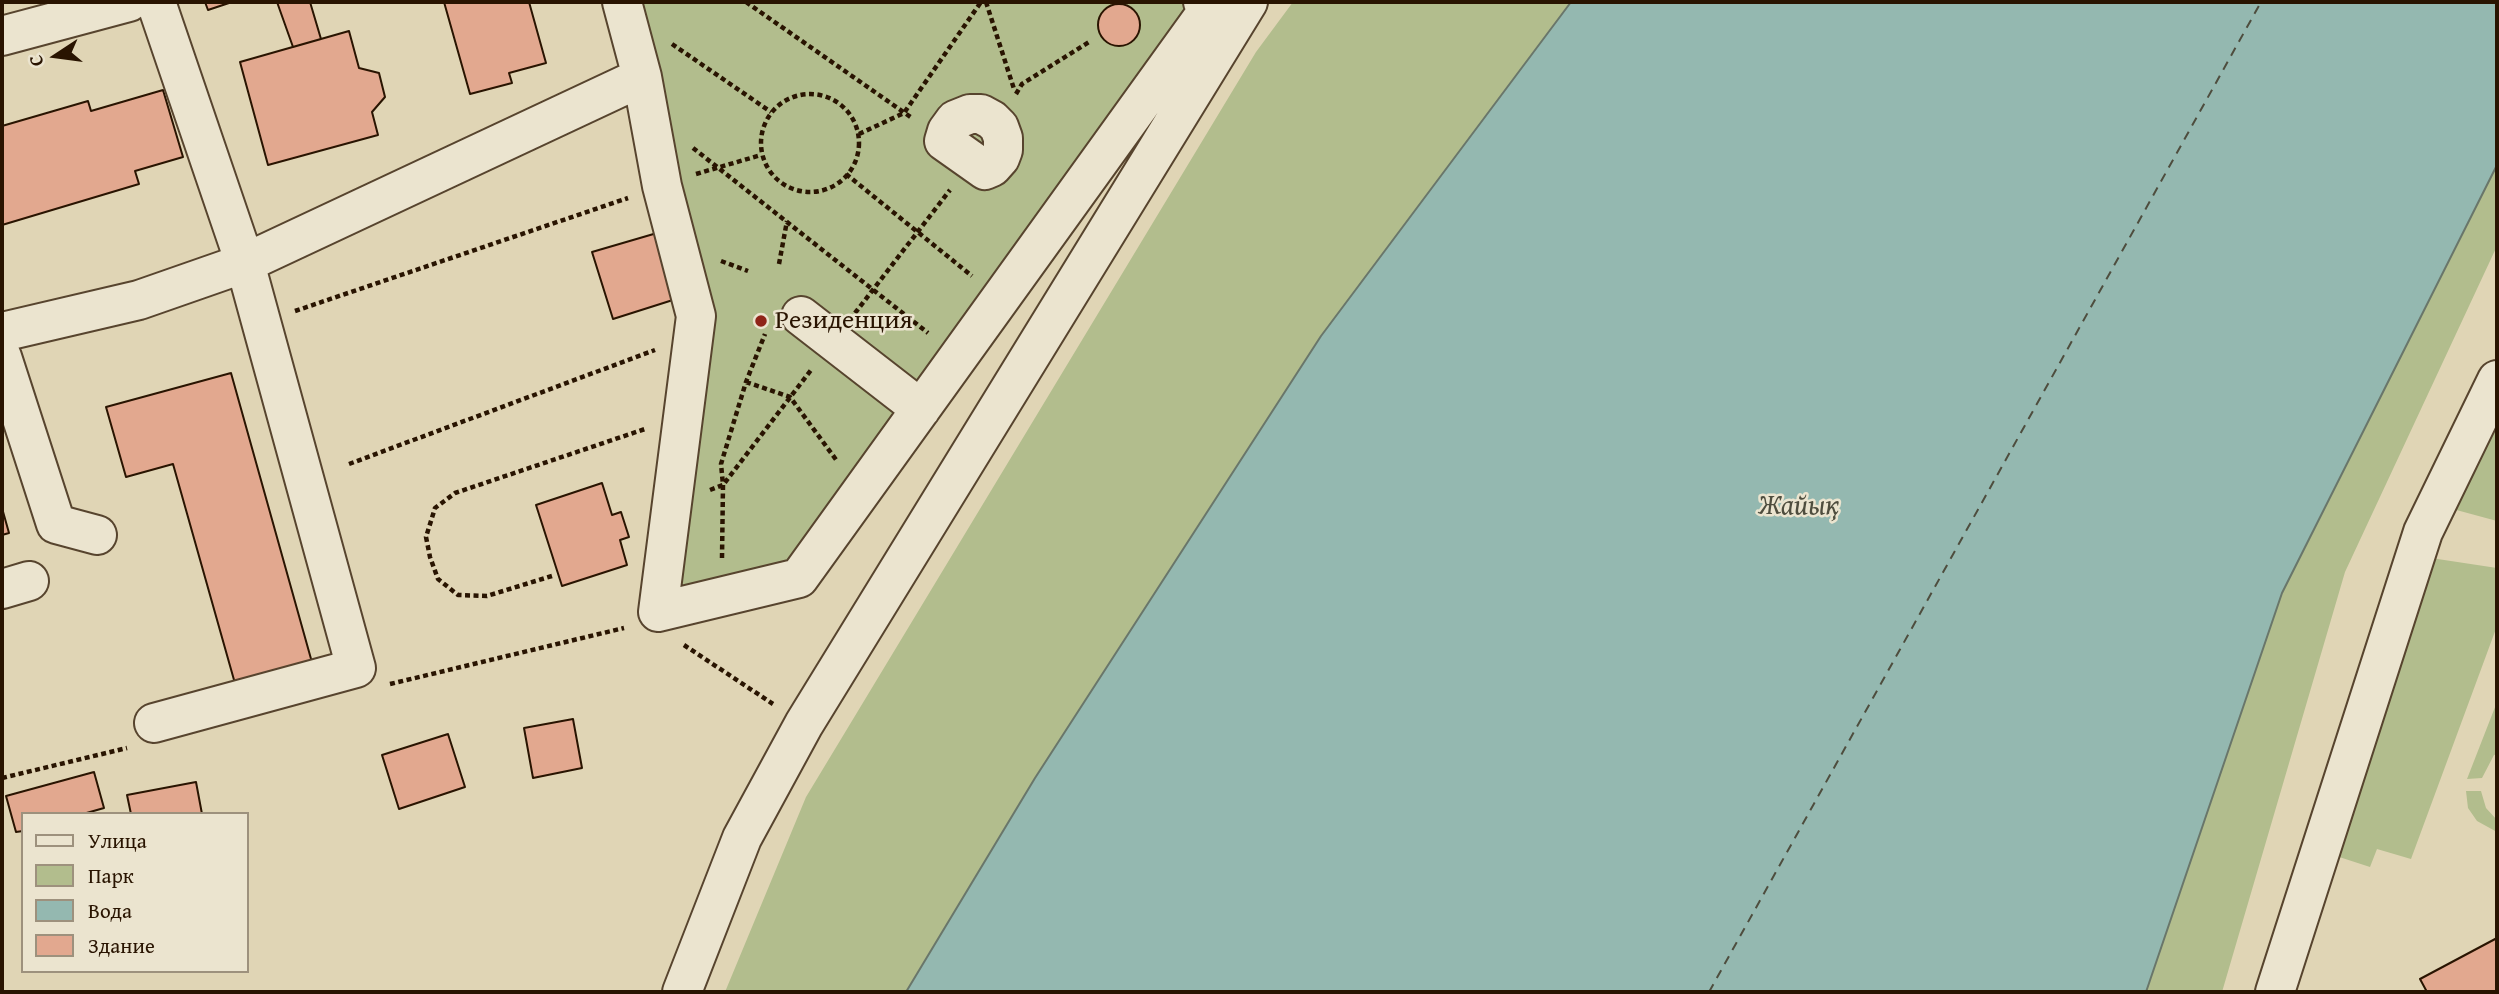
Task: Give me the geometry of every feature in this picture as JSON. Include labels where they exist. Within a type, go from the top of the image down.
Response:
[{"type":"street","points":[[2,36],[129,2]]},
{"type":"street","points":[[145,734],[356,668],[245,263],[156,2]]},
{"type":"street","points":[[624,7],[642,77],[662,186],[696,316],[659,612],[799,578],[1209,9],[1203,2]]},
{"type":"street","points":[[682,992],[743,838],[804,724],[1248,2]]},
{"type":"street","points":[[2,332],[138,300],[245,263],[642,77]]},
{"type":"street","points":[[944,141],[955,120],[970,114],[981,114],[996,124]]},
{"type":"street","points":[[801,316],[921,408]]},
{"type":"street","points":[[2,357],[56,524],[97,535]]},
{"type":"street","points":[[2275,992],[2423,532],[2497,380]]},
{"type":"path","points":[[746,2],[944,141]]},
{"type":"path","points":[[859,134],[904,113],[981,2]]},
{"type":"path","points":[[624,7],[772,112]]},
{"type":"path","points":[[996,124],[1022,84],[1088,42]]},
{"type":"path","points":[[802,93],[822,94],[840,103],[851,116],[859,134],[858,153],[853,167],[840,182],[821,191],[802,191],[780,183],[761,155],[761,135],[765,120],[772,112],[779,103],[802,93]]},
{"type":"path","points":[[647,114],[958,357]]},
{"type":"path","points":[[261,321],[718,167],[761,155]]},
{"type":"path","points":[[846,174],[1000,299]]},
{"type":"path","points":[[779,264],[787,221]]},
{"type":"path","points":[[721,597],[721,464],[746,382],[765,334]]},
{"type":"path","points":[[349,464],[693,336]]},
{"type":"path","points":[[746,382],[790,397],[861,492]]},
{"type":"path","points":[[552,576],[487,596],[458,594],[438,579],[430,557],[426,537],[435,508],[455,493],[656,425]]},
{"type":"path","points":[[379,687],[635,625]]},
{"type":"path","points":[[682,644],[804,724]]},
{"type":"path","points":[[2,778],[145,734]]},
{"type":"green space","points":[[624,2],[1189,2],[1195,9],[792,568],[671,598],[707,315]]},
{"type":"green space","points":[[1293,2],[1571,2],[1321,336],[1035,778],[906,992],[725,992],[806,797],[1256,52]]},
{"type":"green space","points":[[2497,165],[2497,246],[2345,572],[2222,992],[2146,992],[2282,593]]},
{"type":"green space","points":[[2497,410],[2497,521],[2449,508]]},
{"type":"green space","points":[[2431,558],[2497,568],[2497,626],[2411,859],[2377,849],[2370,867],[2330,854]]},
{"type":"green space","points":[[2497,702],[2497,754],[2482,778],[2467,779]]},
{"type":"green space","points":[[2466,791],[2481,791],[2486,808],[2497,820],[2497,832],[2477,821],[2468,808]]},
{"type":"water","name":"Жайық","points":[[1571,2],[2497,2],[2497,165],[2282,593],[2146,992],[906,992],[1035,778],[1321,336]]},
{"type":"building","points":[[205,2],[232,2],[208,10]]},
{"type":"building","points":[[277,2],[310,2],[321,39],[293,47]]},
{"type":"building","points":[[444,2],[529,2],[546,63],[509,73],[512,83],[470,94]]},
{"type":"building","points":[[1119,4],[1134,10],[1140,25],[1134,40],[1119,46],[1104,40],[1098,25],[1104,10]]},
{"type":"building","points":[[349,31],[359,68],[379,73],[385,97],[372,112],[378,135],[268,165],[240,62]]},
{"type":"building","points":[[163,90],[183,157],[135,171],[139,184],[2,225],[2,126],[88,101],[91,111]]},
{"type":"building","points":[[657,233],[676,299],[613,319],[592,252]]},
{"type":"building","points":[[231,373],[313,666],[236,687],[173,464],[126,477],[106,407]]},
{"type":"building","points":[[602,483],[612,515],[621,512],[629,537],[620,540],[627,565],[562,586],[536,505]]},
{"type":"building","points":[[2,508],[9,533],[2,535]]},
{"type":"building","points":[[573,719],[582,768],[533,778],[524,728]]},
{"type":"building","points":[[448,734],[465,787],[399,809],[382,755]]},
{"type":"building","points":[[94,772],[104,808],[90,812],[21,812],[21,831],[16,832],[6,796]]},
{"type":"building","points":[[196,782],[202,812],[131,812],[127,795]]},
{"type":"building","points":[[2497,938],[2497,992],[2427,992],[2420,979]]},
{"type":"ferry route","points":[[1709,992],[2261,2]]},
{"type":"place","name":"Резиденция","points":[[761,321]]}]
